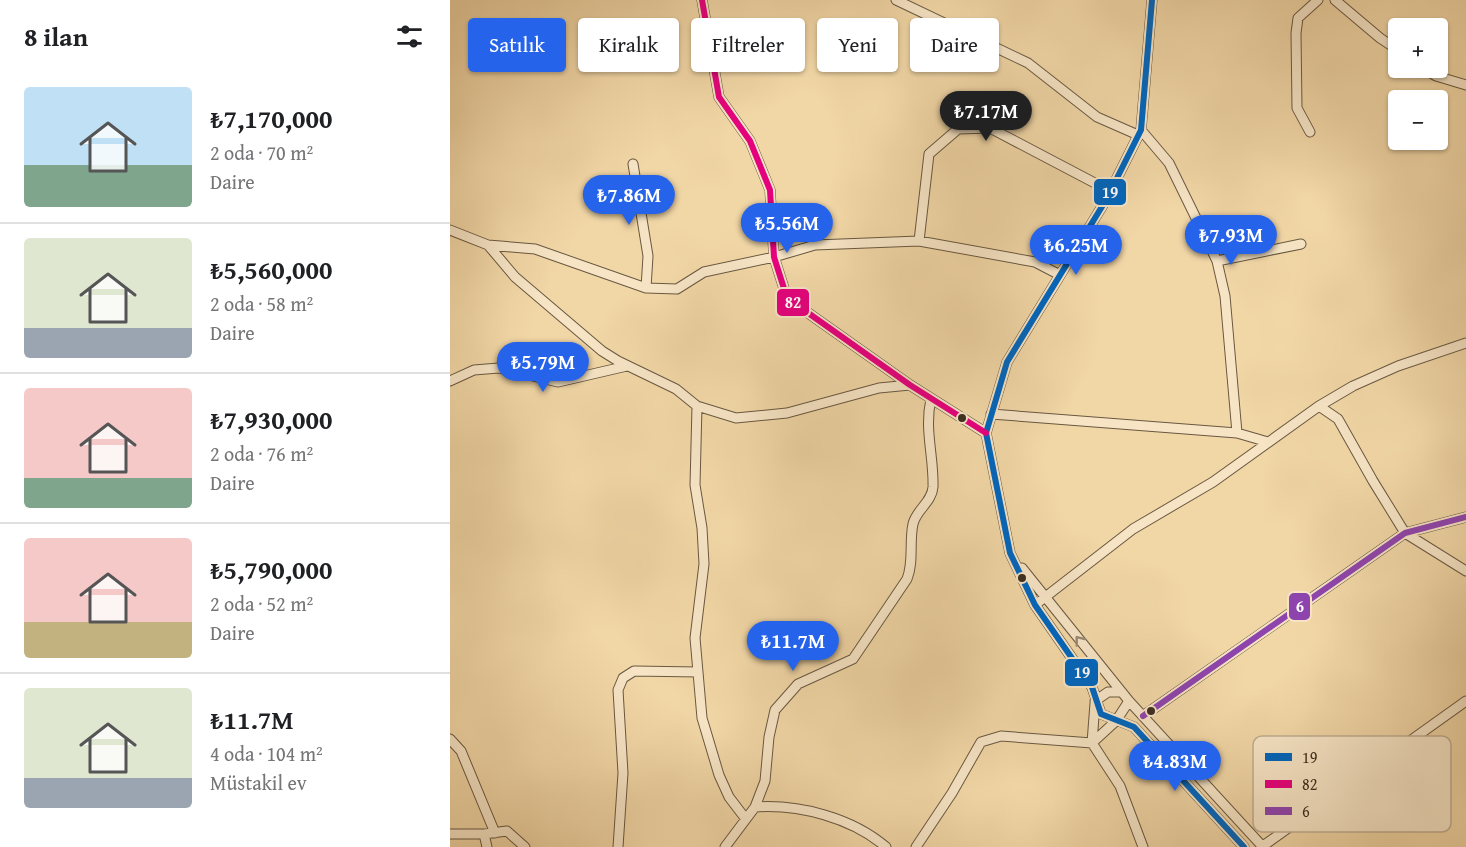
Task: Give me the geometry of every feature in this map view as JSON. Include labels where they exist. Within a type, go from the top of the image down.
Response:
[{"type":"street","points":[[702,0],[719,97],[750,141],[770,190],[774,257],[787,298],[910,385],[986,433]]},
{"type":"street","points":[[896,0],[1028,63],[1097,117],[1139,132],[1169,163],[1217,261],[1225,296],[1237,433]]},
{"type":"street","points":[[1152,0],[1139,132],[1110,191],[1007,362],[986,433],[1010,553],[1035,605],[1092,687],[1101,714],[1134,727],[1244,847]]},
{"type":"street","points":[[1310,132],[1297,108],[1296,33],[1298,18],[1318,0]]},
{"type":"street","points":[[1335,0],[1388,43]]},
{"type":"street","points":[[1443,78],[1466,85]]},
{"type":"street","points":[[919,241],[929,154],[958,129],[990,128],[1110,191]]},
{"type":"street","points":[[633,164],[648,256],[646,288]]},
{"type":"street","points":[[450,230],[488,245],[535,249],[646,288],[677,289],[704,273],[816,245],[919,241],[1035,262],[1060,275]]},
{"type":"street","points":[[1217,261],[1301,244]]},
{"type":"street","points":[[488,245],[515,277],[602,351],[676,389],[698,406],[736,418],[788,413],[879,388],[910,385]]},
{"type":"street","points":[[1035,605],[1133,528],[1213,482],[1319,406],[1353,386],[1398,366],[1466,343]]},
{"type":"street","points":[[450,381],[474,369],[499,368],[558,382],[628,366]]},
{"type":"street","points":[[725,847],[755,807],[765,781],[769,737],[775,710],[798,684],[853,659],[907,579],[913,524],[933,489],[928,430],[931,399]]},
{"type":"street","points":[[698,406],[695,485],[702,528],[704,564],[695,638],[702,718],[719,775],[729,797],[745,818]]},
{"type":"street","points":[[1319,406],[1338,418],[1405,533],[1466,572]]},
{"type":"street","points":[[991,414],[1237,433],[1268,442]]},
{"type":"street","points":[[1143,716],[1405,533],[1466,517]]},
{"type":"street","points":[[1010,553],[1121,692],[1263,847],[1284,832]]},
{"type":"street","points":[[618,847],[624,773],[618,690],[623,678],[634,671],[698,672]]},
{"type":"street","points":[[1095,701],[1108,693],[1121,692]]},
{"type":"street","points":[[1095,701],[1092,743],[1120,786],[1143,847]]},
{"type":"street","points":[[916,847],[952,793],[981,742],[1001,736],[1092,743],[1116,721],[1129,701]]},
{"type":"street","points":[[1418,736],[1466,702]]},
{"type":"street","points":[[450,739],[461,751],[495,833]]},
{"type":"street","points":[[755,807],[776,806],[843,820],[871,834],[886,847]]},
{"type":"street","points":[[450,834],[507,831],[525,847]]},
{"type":"street","points":[[484,834],[487,847]]},
{"type":"transit line","name":"82","points":[[702,0],[719,97],[750,141],[770,190],[774,257],[787,298],[910,385],[986,433]]},
{"type":"transit line","name":"19","points":[[1152,0],[1141,130],[1106,200],[1007,362],[986,433],[1010,553],[1035,605],[1092,687],[1101,714],[1134,727],[1244,847]]},
{"type":"transit line","name":"6","points":[[1143,716],[1405,533],[1466,517]]}]
